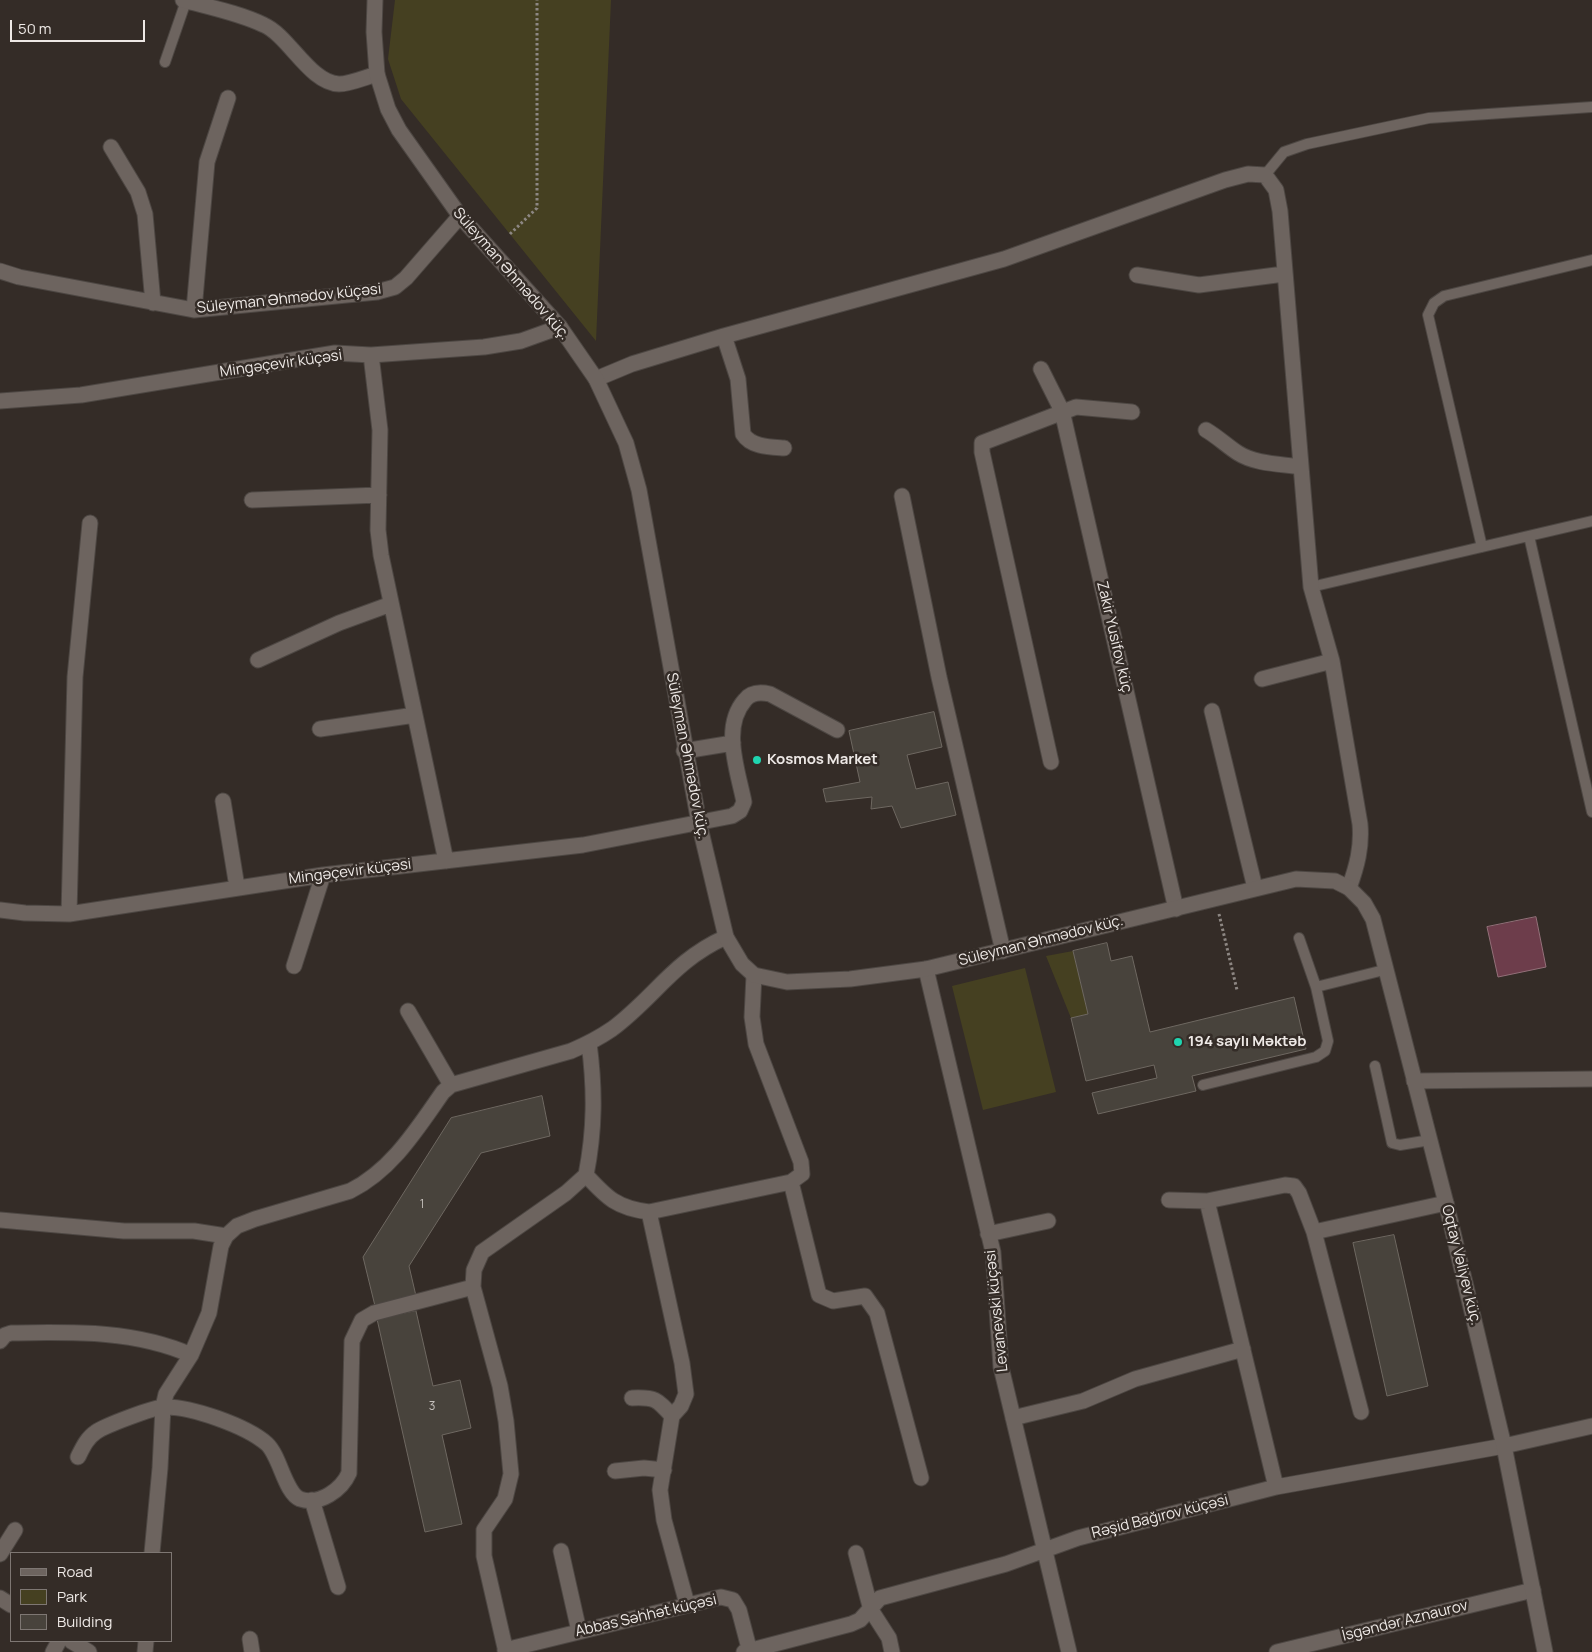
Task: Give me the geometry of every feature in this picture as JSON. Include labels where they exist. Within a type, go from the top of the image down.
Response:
[{"type":"street","points":[[184,0],[264,25],[277,33],[316,73],[328,80],[339,84],[377,74]]},
{"type":"street","name":"Süleyman Əhmədov küç.","points":[[375,0],[374,32],[377,74],[388,109],[399,130],[460,216],[560,327],[596,379],[626,443],[639,490],[684,751],[726,937],[742,964],[754,975],[786,982],[813,982],[926,969],[1296,879],[1335,881],[1349,888]]},
{"type":"street","points":[[194,310],[207,162],[228,98]]},
{"type":"street","points":[[111,147],[138,192],[145,214],[153,303]]},
{"type":"street","points":[[596,379],[632,364],[724,336],[1004,259],[1225,180],[1248,174],[1265,175],[1276,190],[1311,587],[1332,661],[1361,841],[1358,863],[1349,888]]},
{"type":"street","name":"Süleyman Əhmədov küçəsi","points":[[0,271],[20,277],[194,310],[377,292],[395,287],[406,278],[460,216]]},
{"type":"street","points":[[1137,275],[1199,286],[1284,274]]},
{"type":"street","name":"Mingəçevir küçəsi","points":[[0,402],[81,395],[335,353],[371,355],[484,347],[521,341],[560,327]]},
{"type":"street","points":[[724,336],[738,379],[743,434],[746,439],[756,444],[784,448]]},
{"type":"street","points":[[371,355],[380,430],[378,530],[391,604],[446,861]]},
{"type":"street","name":"Zakir Yusifov küç","points":[[1040,369],[1062,411],[1176,909]]},
{"type":"street","points":[[1051,762],[982,452],[982,443],[1076,407],[1132,412]]},
{"type":"street","points":[[1206,430],[1219,437],[1239,454],[1259,461],[1300,468]]},
{"type":"street","points":[[252,500],[379,495]]},
{"type":"street","points":[[902,496],[940,677],[1003,951]]},
{"type":"street","points":[[69,914],[75,676],[90,523]]},
{"type":"street","points":[[258,660],[339,623],[391,604]]},
{"type":"street","points":[[1262,679],[1332,661]]},
{"type":"street","points":[[684,751],[733,743],[737,709],[747,697],[760,692],[770,694],[837,730]]},
{"type":"street","points":[[1212,711],[1254,888]]},
{"type":"street","points":[[320,729],[415,715]]},
{"type":"street","name":"Mingəçevir küçəsi","points":[[0,910],[25,913],[69,914],[323,875],[583,845],[732,816],[740,811],[744,802],[733,743]]},
{"type":"street","points":[[223,801],[237,887]]},
{"type":"street","points":[[294,966],[323,875]]},
{"type":"street","name":"Oqtay Vəliyev küç.","points":[[1349,888],[1364,902],[1373,919],[1388,969],[1504,1446],[1546,1652]]},
{"type":"street","points":[[152,1552],[160,1468],[163,1407],[166,1394],[191,1355],[209,1313],[219,1253],[226,1236],[237,1226],[255,1219],[350,1190],[363,1184],[383,1168],[407,1143],[443,1092],[451,1085],[571,1051],[589,1043],[612,1029],[685,961],[703,947],[726,937]]},
{"type":"street","name":"Levanevski küçəsi","points":[[926,969],[993,1252],[1002,1367],[1070,1652]]},
{"type":"street","points":[[586,1174],[615,1204],[630,1210],[649,1212],[791,1182],[802,1174],[801,1162],[756,1044],[752,1017],[754,975]]},
{"type":"street","points":[[408,1012],[451,1085]]},
{"type":"street","points":[[505,1651],[484,1556],[483,1542],[484,1530],[505,1499],[511,1474],[500,1386],[473,1287],[474,1270],[482,1252],[566,1193],[586,1174],[593,1138],[593,1079],[589,1043]]},
{"type":"street","points":[[1414,1081],[1592,1079]]},
{"type":"street","points":[[791,1182],[819,1295],[833,1301],[865,1296],[877,1313],[921,1478]]},
{"type":"street","points":[[1169,1200],[1206,1202],[1285,1185],[1294,1186],[1299,1193],[1314,1232],[1361,1412]]},
{"type":"street","points":[[1206,1202],[1276,1487]]},
{"type":"street","points":[[1314,1232],[1446,1203]]},
{"type":"street","points":[[649,1212],[682,1363],[686,1394],[681,1406],[672,1416],[660,1490],[664,1520],[687,1604]]},
{"type":"street","points":[[0,1220],[124,1231],[194,1231],[226,1236]]},
{"type":"street","points":[[988,1234],[1048,1221]]},
{"type":"street","points":[[78,1456],[87,1440],[97,1431],[163,1407],[188,1411],[241,1427],[268,1445],[291,1491],[299,1499],[312,1500],[329,1495],[344,1484],[350,1473],[352,1341],[362,1320],[374,1313],[473,1287]]},
{"type":"street","points":[[0,1341],[5,1335],[11,1333],[95,1332],[150,1341],[191,1355]]},
{"type":"street","points":[[1013,1418],[1083,1401],[1134,1379],[1242,1349]]},
{"type":"street","points":[[632,1398],[657,1399],[672,1416]]},
{"type":"street","name":"Rəşid Bağırov küçəsi","points":[[748,1652],[851,1624],[871,1610],[880,1598],[893,1593],[1006,1564],[1078,1538],[1276,1487],[1504,1446],[1592,1426]]},
{"type":"street","points":[[615,1471],[644,1468],[664,1470]]},
{"type":"street","points":[[312,1500],[338,1586]]},
{"type":"street","points":[[0,1554],[15,1530]]},
{"type":"street","points":[[561,1551],[579,1632]]},
{"type":"street","points":[[856,1552],[871,1610],[889,1638],[892,1652]]},
{"type":"street","name":"İsgəndər Aznaurov","points":[[1277,1652],[1533,1590]]},
{"type":"street","name":"Abbas Səhhət küçəsi","points":[[505,1651],[721,1597],[733,1600],[739,1610],[748,1652]]},
{"type":"street","points":[[73,1642],[89,1652]]},
{"type":"lane","points":[[165,62],[184,0]]},
{"type":"lane","points":[[1265,175],[1284,152],[1307,144],[1429,118],[1592,107]]},
{"type":"lane","points":[[1482,546],[1428,315],[1434,303],[1444,296],[1592,260]]},
{"type":"lane","points":[[1311,587],[1592,521]]},
{"type":"lane","points":[[1529,536],[1592,812]]},
{"type":"lane","points":[[1203,1086],[1316,1057],[1325,1051],[1328,1041],[1316,988],[1299,938]]},
{"type":"lane","points":[[1316,988],[1388,969]]},
{"type":"lane","points":[[1374,1066],[1388,1134],[1392,1143],[1400,1145],[1430,1140]]},
{"type":"path","points":[[510,234],[537,208],[537,0]]},
{"type":"path","points":[[1216,899],[1238,990]]},
{"type":"green space","points":[[395,0],[611,0],[596,341],[401,99],[388,59]]},
{"type":"green space","points":[[1073,951],[1088,1014],[1071,1018],[1046,956]]},
{"type":"green space","points":[[1025,968],[1056,1092],[983,1110],[952,986]]},
{"type":"shaded area","points":[[1536,917],[1546,967],[1498,977],[1487,927]]},
{"type":"building","points":[[934,712],[942,747],[907,755],[916,789],[948,782],[956,815],[901,828],[892,806],[871,809],[872,797],[826,802],[823,789],[860,782],[849,731]]},
{"type":"building","points":[[1107,943],[1111,961],[1132,956],[1150,1032],[1294,997],[1306,1049],[1192,1076],[1196,1091],[1098,1114],[1092,1093],[1157,1078],[1154,1065],[1086,1081],[1071,1018],[1088,1014],[1073,951]]},
{"type":"building","points":[[542,1096],[550,1136],[481,1153],[409,1266],[416,1296],[375,1306],[363,1257],[451,1118]]},
{"type":"building","points":[[1394,1235],[1428,1386],[1387,1396],[1353,1243]]},
{"type":"building","points":[[416,1311],[433,1386],[460,1380],[471,1428],[442,1435],[462,1524],[425,1532],[377,1319]]},
{"type":"place","name":"Kosmos Market","points":[[757,760]]},
{"type":"place","name":"194 saylı Məktəb","points":[[1178,1042]]}]
